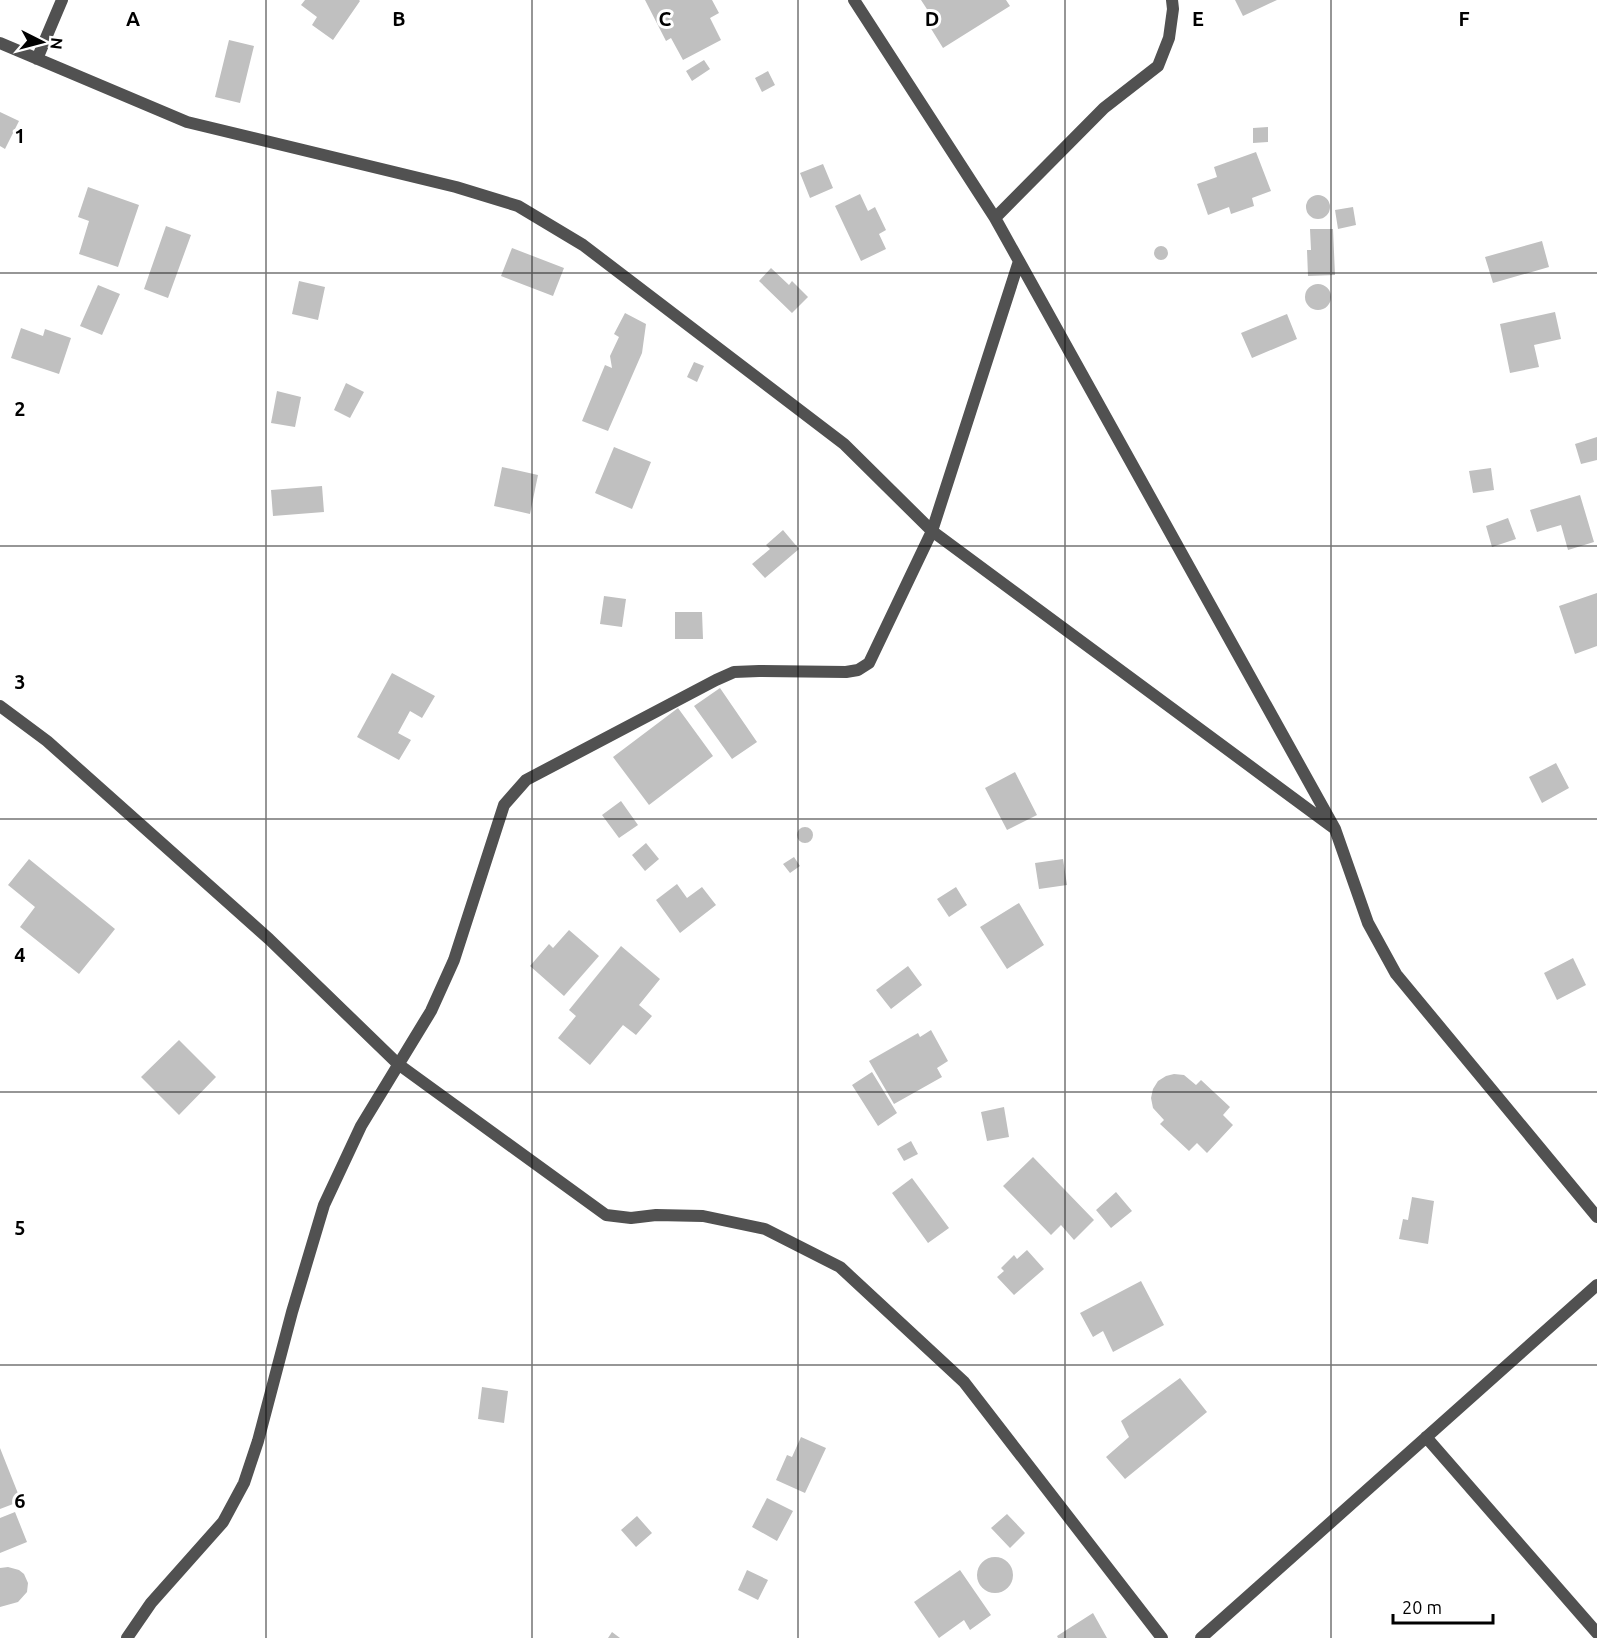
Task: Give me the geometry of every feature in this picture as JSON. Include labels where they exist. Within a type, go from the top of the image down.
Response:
[{"type":"street","points":[[38,59],[62,0]]},
{"type":"street","points":[[854,0],[995,218],[1019,261],[1335,829],[1368,923],[1396,974],[1597,1217]]},
{"type":"street","points":[[995,218],[1104,108],[1158,66],[1169,38],[1172,0]]},
{"type":"street","points":[[0,43],[187,122],[456,187],[518,206],[583,245],[844,444],[932,531],[1335,829]]},
{"type":"street","points":[[127,1638],[151,1603],[223,1522],[244,1483],[258,1441],[292,1312],[324,1205],[361,1126],[431,1011],[454,960],[504,805],[526,780],[734,672],[846,672],[858,670],[869,663],[932,531],[1019,261]]},
{"type":"street","points":[[0,706],[47,741],[269,939],[398,1064],[606,1215],[631,1218],[656,1215],[703,1216],[765,1229],[840,1267],[964,1382],[1162,1638]]},
{"type":"street","points":[[1201,1638],[1597,1285]]},
{"type":"street","points":[[1426,1437],[1597,1633]]},
{"type":"building","points":[[305,0],[360,1],[333,40],[312,25],[317,17],[301,5]]},
{"type":"building","points":[[645,0],[712,0],[719,13],[710,18],[721,40],[683,60],[671,38],[666,41]]},
{"type":"building","points":[[921,0],[1006,0],[1010,6],[943,48],[930,27],[936,23]]},
{"type":"building","points":[[1235,0],[1277,0],[1243,16]]},
{"type":"building","points":[[229,40],[254,46],[240,103],[215,97]]},
{"type":"building","points":[[704,60],[710,69],[692,81],[686,71]]},
{"type":"building","points":[[768,71],[775,85],[762,92],[755,78]]},
{"type":"building","points":[[0,112],[19,121],[5,149],[0,146]]},
{"type":"building","points":[[1268,127],[1268,142],[1253,143],[1253,128]]},
{"type":"building","points":[[1256,152],[1271,191],[1252,198],[1254,206],[1231,214],[1229,207],[1208,215],[1197,184],[1217,177],[1214,167]]},
{"type":"building","points":[[823,164],[833,188],[810,198],[800,173]]},
{"type":"building","points":[[88,187],[139,205],[118,267],[79,254],[89,221],[78,217]]},
{"type":"building","points":[[860,194],[868,211],[875,207],[886,230],[879,234],[886,249],[861,261],[835,206]]},
{"type":"building","points":[[1318,195],[1327,198],[1330,207],[1327,216],[1318,219],[1309,216],[1306,207],[1309,198]]},
{"type":"building","points":[[1353,207],[1356,225],[1338,229],[1335,210]]},
{"type":"building","points":[[166,226],[191,235],[168,298],[144,289]]},
{"type":"building","points":[[1310,229],[1333,229],[1335,275],[1308,276],[1307,250],[1311,250]]},
{"type":"building","points":[[1542,241],[1549,267],[1493,283],[1485,257]]},
{"type":"building","points":[[1161,246],[1166,248],[1168,253],[1166,258],[1161,260],[1156,258],[1154,253],[1156,248]]},
{"type":"building","points":[[512,248],[564,268],[553,296],[501,276]]},
{"type":"building","points":[[771,268],[789,285],[792,281],[808,297],[792,313],[759,281]]},
{"type":"building","points":[[299,281],[325,287],[318,320],[292,314]]},
{"type":"building","points":[[1318,284],[1327,288],[1331,297],[1327,306],[1318,310],[1309,306],[1305,297],[1309,288]]},
{"type":"building","points":[[98,285],[120,294],[102,335],[80,326]]},
{"type":"building","points":[[1555,312],[1561,339],[1534,345],[1539,367],[1510,373],[1500,324]]},
{"type":"building","points":[[625,313],[646,324],[642,353],[608,431],[582,421],[605,365],[612,368],[610,356],[619,337],[614,334]]},
{"type":"building","points":[[1287,314],[1297,339],[1252,358],[1241,333]]},
{"type":"building","points":[[21,328],[43,336],[45,329],[71,338],[59,374],[11,358]]},
{"type":"building","points":[[694,362],[704,366],[697,382],[687,377]]},
{"type":"building","points":[[346,383],[364,392],[350,418],[334,410]]},
{"type":"building","points":[[277,391],[301,397],[295,427],[271,423]]},
{"type":"building","points":[[1597,437],[1597,460],[1581,464],[1575,444]]},
{"type":"building","points":[[614,447],[651,462],[632,509],[595,493]]},
{"type":"building","points":[[502,467],[538,475],[530,514],[494,506]]},
{"type":"building","points":[[1491,468],[1494,490],[1473,493],[1469,471]]},
{"type":"building","points":[[322,486],[324,512],[273,516],[271,490]]},
{"type":"building","points":[[1580,495],[1594,542],[1568,550],[1561,525],[1537,532],[1530,510]]},
{"type":"building","points":[[1508,518],[1516,539],[1492,547],[1486,526]]},
{"type":"building","points":[[783,530],[799,549],[765,578],[752,564],[770,549],[766,545]]},
{"type":"building","points":[[1597,593],[1597,646],[1575,654],[1559,606]]},
{"type":"building","points":[[604,596],[626,599],[622,627],[600,624]]},
{"type":"building","points":[[675,612],[702,612],[703,639],[675,639]]},
{"type":"building","points":[[392,673],[435,696],[422,718],[410,711],[398,733],[411,740],[399,760],[357,737]]},
{"type":"building","points":[[720,688],[757,742],[732,759],[694,706]]},
{"type":"building","points":[[678,708],[713,756],[649,805],[613,757]]},
{"type":"building","points":[[1556,763],[1569,788],[1542,803],[1529,777]]},
{"type":"building","points":[[1015,772],[1037,815],[1007,830],[985,788]]},
{"type":"building","points":[[621,801],[638,825],[619,838],[602,815]]},
{"type":"building","points":[[805,827],[813,835],[805,843],[797,835]]},
{"type":"building","points":[[646,843],[659,859],[645,871],[632,855]]},
{"type":"building","points":[[794,857],[800,866],[790,873],[783,864]]},
{"type":"building","points":[[29,859],[115,929],[79,974],[20,927],[35,907],[8,885]]},
{"type":"building","points":[[1063,859],[1067,885],[1039,889],[1035,863]]},
{"type":"building","points":[[677,884],[687,898],[702,887],[716,905],[680,933],[656,900]]},
{"type":"building","points":[[956,887],[967,905],[949,917],[937,899]]},
{"type":"building","points":[[1019,903],[1044,945],[1007,969],[980,927]]},
{"type":"building","points":[[569,930],[599,956],[564,996],[530,966],[549,944],[553,948]]},
{"type":"building","points":[[621,946],[660,979],[639,1005],[652,1016],[636,1035],[623,1025],[590,1065],[558,1038],[576,1016],[569,1010]]},
{"type":"building","points":[[1573,958],[1586,985],[1557,1000],[1544,973]]},
{"type":"building","points":[[908,966],[922,985],[891,1009],[876,990]]},
{"type":"building","points":[[931,1030],[948,1061],[937,1068],[942,1077],[894,1104],[869,1061],[918,1033],[920,1037]]},
{"type":"building","points":[[179,1040],[216,1077],[179,1115],[141,1077]]},
{"type":"building","points":[[872,1072],[897,1113],[878,1126],[852,1085]]},
{"type":"building","points":[[1174,1074],[1184,1075],[1196,1085],[1201,1080],[1230,1107],[1223,1115],[1233,1125],[1207,1153],[1197,1143],[1189,1151],[1160,1124],[1164,1120],[1153,1108],[1151,1098],[1153,1089],[1158,1081]]},
{"type":"building","points":[[1004,1107],[1009,1137],[987,1141],[981,1112]]},
{"type":"building","points":[[911,1141],[918,1154],[904,1161],[897,1149]]},
{"type":"building","points":[[1033,1157],[1094,1220],[1074,1240],[1061,1225],[1051,1235],[1003,1186]]},
{"type":"building","points":[[912,1178],[949,1228],[928,1243],[892,1193]]},
{"type":"building","points":[[1116,1192],[1132,1211],[1111,1228],[1096,1210]]},
{"type":"building","points":[[1412,1197],[1434,1201],[1428,1244],[1399,1239],[1403,1219],[1408,1220]]},
{"type":"building","points":[[1027,1250],[1044,1269],[1014,1295],[997,1277],[1004,1271],[1001,1268],[1014,1255],[1017,1259]]},
{"type":"building","points":[[1141,1281],[1164,1325],[1113,1352],[1103,1331],[1093,1337],[1080,1313]]},
{"type":"building","points":[[1180,1378],[1207,1412],[1125,1479],[1106,1457],[1129,1437],[1121,1421]]},
{"type":"building","points":[[482,1387],[508,1391],[504,1423],[478,1419]]},
{"type":"building","points":[[801,1437],[826,1448],[805,1493],[776,1480],[787,1455],[792,1457]]},
{"type":"building","points":[[0,1448],[21,1501],[0,1509]]},
{"type":"building","points":[[767,1498],[793,1511],[777,1541],[752,1527]]},
{"type":"building","points":[[15,1512],[27,1542],[0,1553],[0,1518]]},
{"type":"building","points":[[1007,1514],[1025,1533],[1010,1548],[991,1528]]},
{"type":"building","points":[[637,1516],[652,1533],[636,1547],[621,1530]]},
{"type":"building","points":[[995,1557],[1008,1562],[1013,1575],[1008,1588],[995,1593],[982,1588],[977,1575],[982,1562]]},
{"type":"building","points":[[8,1567],[24,1574],[28,1583],[27,1592],[18,1602],[0,1607],[0,1568]]},
{"type":"building","points":[[747,1570],[768,1580],[758,1600],[738,1590]]},
{"type":"building","points":[[960,1570],[991,1615],[970,1630],[964,1620],[939,1638],[914,1602]]},
{"type":"building","points":[[1093,1613],[1107,1638],[1058,1638],[1057,1636]]},
{"type":"building","points":[[612,1632],[620,1638],[608,1638]]}]
